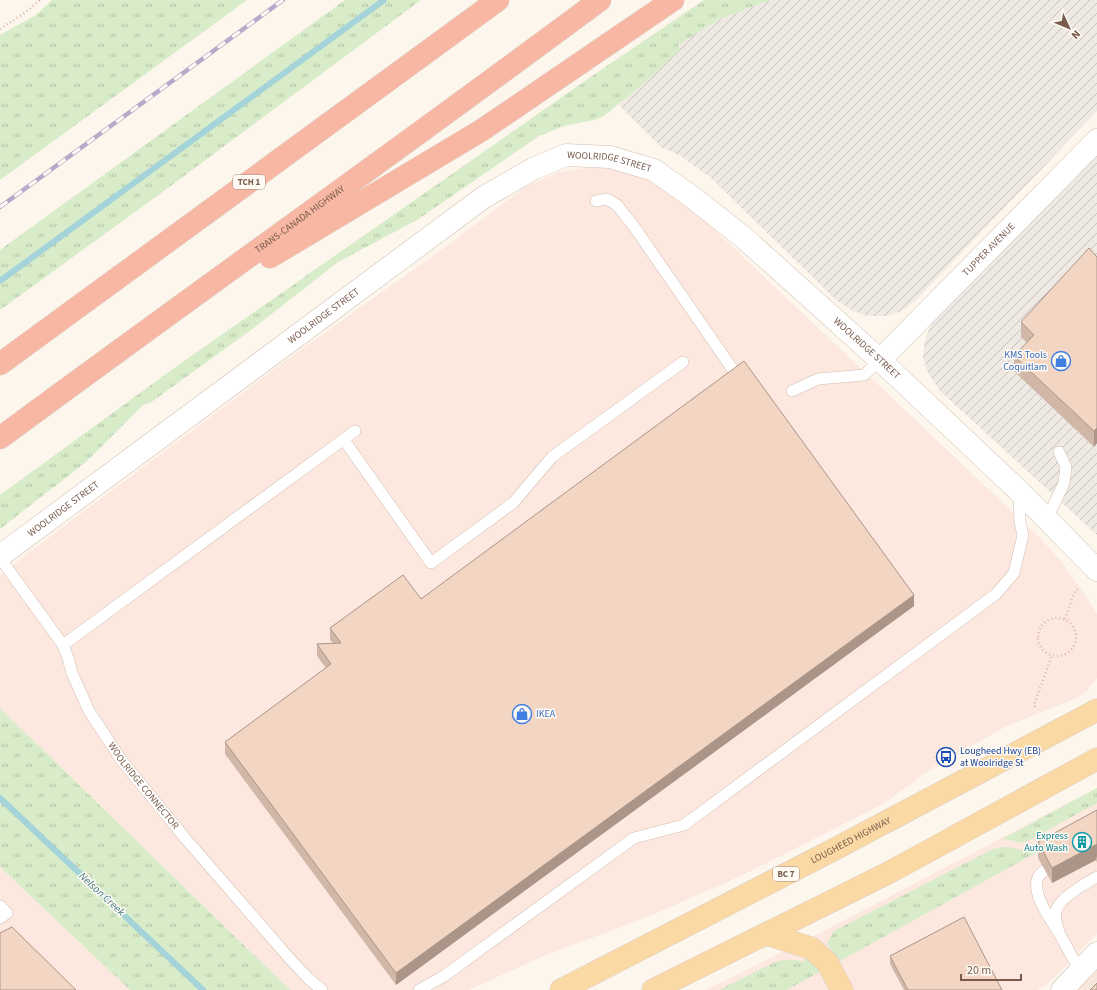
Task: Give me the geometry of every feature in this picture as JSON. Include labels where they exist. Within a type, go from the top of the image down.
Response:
[{"type":"highway","name":"TCH 1","points":[[0,364],[498,0]]},
{"type":"highway","name":"TRANS-CANADA HIGHWAY","points":[[0,438],[600,0]]},
{"type":"highway","points":[[139,336],[482,130],[673,0]]},
{"type":"main road","name":"LOUGHEED HIGHWAY","points":[[561,990],[833,850],[1097,710]]},
{"type":"main road","points":[[653,990],[890,872],[1097,758]]},
{"type":"main road","points":[[766,934],[811,948],[827,962],[842,990]]},
{"type":"street","name":"TUPPER AVENUE","points":[[880,360],[1097,140]]},
{"type":"street","name":"WOOLRIDGE STREET","points":[[0,557],[484,197],[533,169],[566,156],[610,157],[654,170],[692,197],[743,237],[880,360],[1019,491],[1097,570]]},
{"type":"street","points":[[1062,990],[1097,953]]},
{"type":"lane","points":[[596,201],[607,199],[626,217],[738,377]]},
{"type":"lane","points":[[792,391],[818,379],[864,375],[880,360]]},
{"type":"lane","points":[[344,440],[432,563],[513,503],[552,457],[683,362]]},
{"type":"lane","points":[[63,646],[355,432]]},
{"type":"lane","points":[[1047,519],[1064,482],[1066,467],[1059,452]]},
{"type":"lane","points":[[418,990],[444,976],[634,838],[684,825],[996,594],[1014,573],[1023,535],[1020,522],[1019,491]]},
{"type":"lane","name":"WOOLRIDGE CONNECTOR","points":[[0,557],[63,646],[72,673],[96,723],[122,761],[184,838],[290,959],[319,988]]},
{"type":"lane","points":[[1045,870],[1039,876],[1036,887],[1043,907],[1080,971]]},
{"type":"lane","points":[[1059,933],[1055,912],[1059,903],[1097,877]]},
{"type":"lane","points":[[0,906],[7,913],[0,918]]},
{"type":"lane","points":[[319,988],[333,990]]},
{"type":"path","points":[[0,29],[26,12],[40,0]]},
{"type":"path","points":[[1064,619],[1075,591],[1078,589]]},
{"type":"path","points":[[1054,618],[1064,619],[1073,625],[1077,635],[1075,646],[1067,654],[1062,656],[1052,656],[1040,646],[1038,636],[1039,631],[1041,626],[1049,620],[1054,618]]},
{"type":"path","points":[[1035,707],[1034,705],[1052,656]]},
{"type":"shaded area","points":[[771,0],[1097,0],[1097,111],[915,301],[902,311],[886,316],[867,316],[853,311],[836,300],[712,179],[681,156],[661,147],[619,105],[679,51],[677,45],[720,19]]},
{"type":"shaded area","points":[[1097,152],[1097,535],[940,391],[928,373],[923,358],[925,339],[934,318]]},
{"type":"shaded area","points":[[593,167],[611,168],[646,178],[684,201],[1039,537],[1060,560],[1097,614],[1097,678],[1086,692],[1074,699],[1007,726],[937,765],[883,804],[745,874],[650,916],[541,957],[469,990],[290,990],[0,708],[0,575],[285,361],[441,250],[525,187],[559,172]]},
{"type":"shaded area","points":[[1097,788],[1097,933],[1058,974],[1038,990],[706,990],[816,935]]},
{"type":"shaded area","points":[[0,867],[130,990],[0,990]]},
{"type":"shaded area","points":[[1097,970],[1097,990],[1077,990]]},
{"type":"green space","points":[[52,0],[247,0],[0,180],[0,35],[36,15]]},
{"type":"green space","points":[[345,0],[421,0],[157,196],[0,310],[0,250]]},
{"type":"green space","points":[[704,0],[771,0],[720,19],[678,45],[680,50],[641,86],[604,116],[594,120],[564,126],[539,136],[417,220],[338,262],[251,330],[150,403],[143,405],[86,462],[0,529],[0,495],[177,366],[595,74]]},
{"type":"green space","points":[[0,708],[290,990],[130,990],[0,867]]},
{"type":"green space","points":[[1097,788],[1097,803],[1028,841],[1018,842],[1002,839]]},
{"type":"green space","points":[[1097,811],[1097,819],[840,961],[827,944],[834,931],[989,851],[1006,847],[1022,850]]},
{"type":"green space","points":[[805,957],[821,971],[787,990],[719,990],[775,962],[782,960],[797,960],[804,962]]},
{"type":"building","name":"KMS Tools Coquitlam","points":[[1089,248],[1097,257],[1097,428],[1094,431],[1014,356],[1034,335],[1021,322]]},
{"type":"building","name":"IKEA","points":[[744,361],[914,595],[396,973],[225,742],[331,664],[317,644],[341,643],[330,628],[403,575],[421,599]]},
{"type":"building","points":[[1097,810],[1097,844],[1052,868],[1038,842]]},
{"type":"building","points":[[964,917],[1002,990],[908,990],[890,956]]},
{"type":"building","points":[[12,927],[76,990],[0,990],[0,933]]},
{"type":"building","points":[[1097,983],[1097,990],[1090,990]]},
{"type":"waterway","points":[[0,281],[384,0]]},
{"type":"waterway","name":"Nelson Creek","points":[[0,798],[203,990]]},
{"type":"railway","points":[[0,207],[283,0]]},
{"type":"place","name":"KMS Tools Coquitlam","points":[[1061,361]]},
{"type":"place","name":"IKEA","points":[[522,714]]},
{"type":"place","name":"Lougheed Hwy (EB) at Woolridge St","points":[[946,757]]},
{"type":"place","name":"Express Auto Wash","points":[[1082,842]]}]
